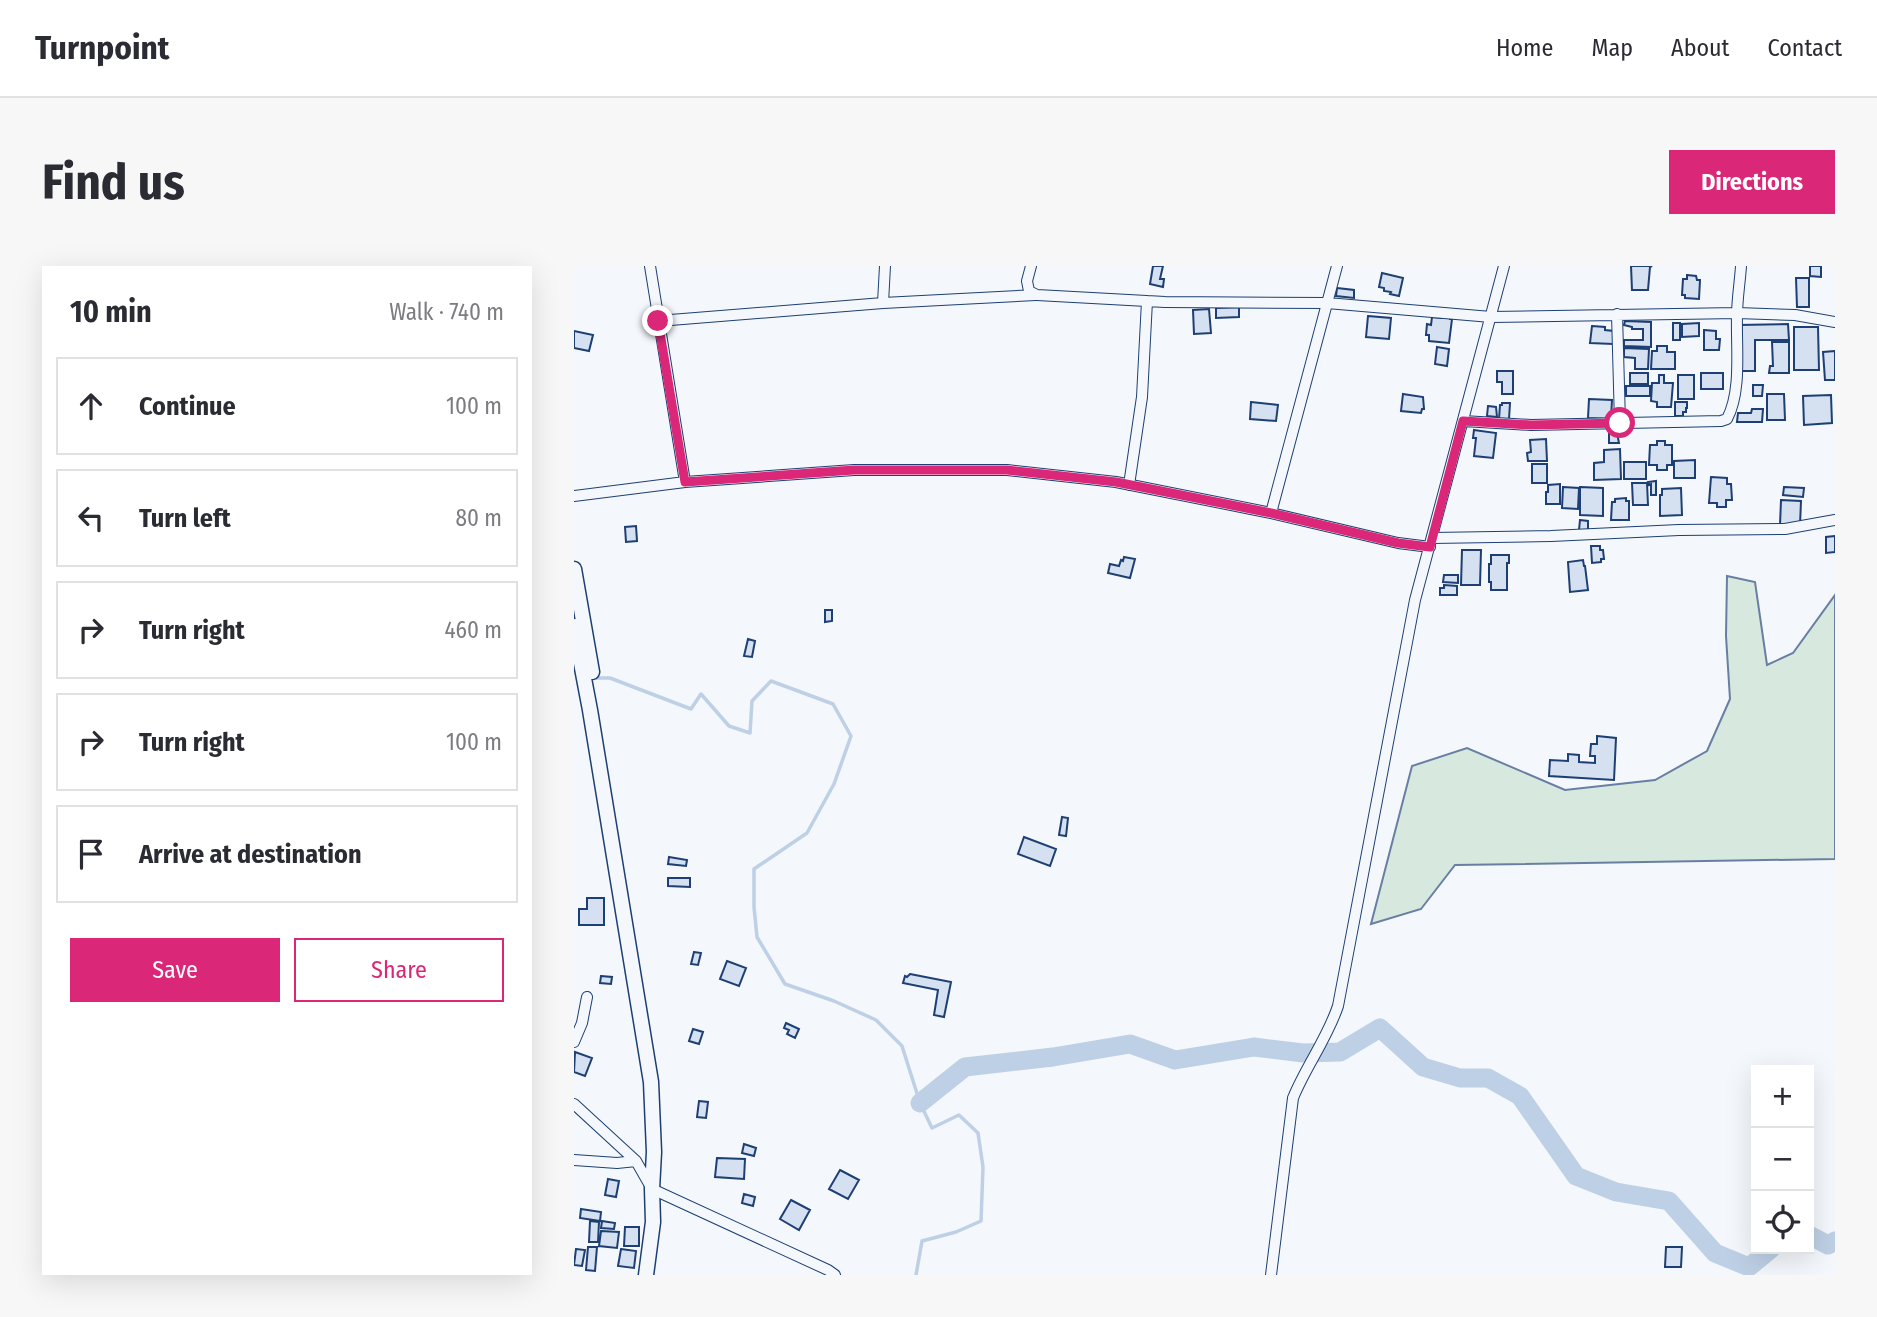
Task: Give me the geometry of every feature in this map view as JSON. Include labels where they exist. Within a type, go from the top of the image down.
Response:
[{"type":"main road","points":[[574,569],[584,655],[656,1056],[661,1144],[652,1189],[653,1222],[646,1275]]},
{"type":"main road","points":[[574,626],[584,655]]},
{"type":"street","points":[[650,266],[685,482]]},
{"type":"street","points":[[883,303],[886,266]]},
{"type":"street","points":[[1031,266],[1027,282],[1029,291],[1037,295]]},
{"type":"street","points":[[1271,513],[1337,266]]},
{"type":"street","points":[[1271,1275],[1293,1098],[1302,1075],[1332,1024],[1338,1006],[1415,600],[1504,266]]},
{"type":"street","points":[[1463,421],[1531,425],[1727,419],[1731,411],[1736,378],[1741,266]]},
{"type":"street","points":[[658,321],[883,303],[1037,295],[1147,301],[1328,303],[1490,317],[1737,313],[1795,315],[1835,322]]},
{"type":"street","points":[[1129,485],[1142,397],[1147,301]]},
{"type":"street","points":[[1617,314],[1620,423]]},
{"type":"street","points":[[574,496],[685,482],[854,470],[1007,470],[1129,485],[1271,513],[1398,543],[1678,530],[1786,529],[1835,520]]},
{"type":"street","points":[[574,1042],[582,1023],[587,998]]},
{"type":"street","points":[[574,1104],[636,1161],[652,1189],[835,1275]]},
{"type":"street","points":[[574,1160],[617,1163],[636,1161]]},
{"type":"shaded area","points":[[1727,576],[1755,582],[1767,665],[1793,653],[1835,595],[1835,859],[1455,865],[1421,909],[1371,924],[1412,766],[1467,748],[1565,790],[1655,780],[1707,751],[1730,699],[1726,636]]},
{"type":"building","points":[[1153,266],[1163,266],[1160,279],[1164,279],[1163,287],[1150,284]]},
{"type":"building","points":[[1631,266],[1652,266],[1648,290],[1632,290]]},
{"type":"building","points":[[1810,266],[1821,266],[1821,277],[1810,276]]},
{"type":"building","points":[[1382,273],[1403,278],[1399,296],[1379,287]]},
{"type":"building","points":[[1687,275],[1696,276],[1697,280],[1700,280],[1699,299],[1685,298],[1685,295],[1682,295],[1683,279],[1687,279]]},
{"type":"building","points":[[1796,278],[1809,278],[1809,307],[1797,307]]},
{"type":"building","points":[[1337,288],[1354,290],[1354,298],[1336,296]]},
{"type":"building","points":[[1239,307],[1239,317],[1216,318],[1216,308]]},
{"type":"building","points":[[1209,309],[1211,333],[1194,334],[1193,310]]},
{"type":"building","points":[[1441,315],[1450,316],[1452,319],[1449,343],[1429,341],[1429,335],[1426,335],[1427,324],[1431,325],[1432,317],[1441,318]]},
{"type":"building","points":[[1368,316],[1391,318],[1389,339],[1366,337]]},
{"type":"building","points":[[1625,321],[1651,322],[1651,347],[1624,346],[1624,340],[1643,340],[1643,329],[1632,329],[1624,325]]},
{"type":"building","points":[[1673,323],[1680,323],[1680,340],[1673,340]]},
{"type":"building","points":[[1699,323],[1699,336],[1682,337],[1682,324]]},
{"type":"building","points":[[1788,324],[1789,340],[1755,340],[1755,371],[1739,371],[1738,325]]},
{"type":"building","points":[[1592,326],[1614,331],[1613,344],[1590,343]]},
{"type":"building","points":[[1794,327],[1818,327],[1819,370],[1794,370]]},
{"type":"building","points":[[1704,330],[1716,331],[1716,339],[1720,339],[1719,350],[1704,350]]},
{"type":"building","points":[[574,331],[593,335],[589,351],[574,348]]},
{"type":"building","points":[[1772,342],[1789,342],[1789,373],[1769,373],[1770,366],[1773,366]]},
{"type":"building","points":[[1657,346],[1667,346],[1667,352],[1675,352],[1675,369],[1651,369],[1652,351],[1657,351]]},
{"type":"building","points":[[1437,347],[1449,349],[1447,366],[1435,364]]},
{"type":"building","points":[[1624,348],[1649,349],[1648,369],[1635,369],[1635,358],[1624,357]]},
{"type":"building","points":[[1835,351],[1835,380],[1825,380],[1823,352]]},
{"type":"building","points":[[1497,371],[1513,371],[1513,394],[1502,394],[1502,382],[1497,382]]},
{"type":"building","points":[[1630,373],[1648,373],[1648,384],[1630,384]]},
{"type":"building","points":[[1701,373],[1723,373],[1723,389],[1701,389]]},
{"type":"building","points":[[1659,375],[1664,375],[1664,383],[1673,383],[1671,407],[1657,407],[1657,402],[1651,401],[1652,383],[1659,383]]},
{"type":"building","points":[[1678,375],[1694,375],[1694,399],[1678,399]]},
{"type":"building","points":[[1753,385],[1763,385],[1762,396],[1753,396]]},
{"type":"building","points":[[1626,386],[1650,386],[1650,396],[1626,396]]},
{"type":"building","points":[[1403,394],[1423,397],[1424,409],[1421,413],[1401,411]]},
{"type":"building","points":[[1767,394],[1784,394],[1785,420],[1767,420]]},
{"type":"building","points":[[1831,395],[1832,423],[1804,425],[1803,396]]},
{"type":"building","points":[[1589,399],[1612,400],[1611,419],[1588,418]]},
{"type":"building","points":[[1251,402],[1278,405],[1276,421],[1250,419]]},
{"type":"building","points":[[1675,402],[1687,402],[1683,416],[1675,416]]},
{"type":"building","points":[[1502,403],[1510,403],[1509,419],[1499,419]]},
{"type":"building","points":[[1488,406],[1496,407],[1497,417],[1487,416]]},
{"type":"building","points":[[1752,409],[1763,409],[1762,422],[1737,422],[1738,413],[1751,413]]},
{"type":"building","points":[[1474,430],[1496,433],[1493,458],[1474,456]]},
{"type":"building","points":[[1609,433],[1617,433],[1619,443],[1609,443]]},
{"type":"building","points":[[1546,439],[1547,461],[1528,461],[1527,453],[1531,452],[1530,440]]},
{"type":"building","points":[[1657,441],[1672,445],[1672,465],[1667,465],[1667,470],[1657,470],[1657,465],[1649,465],[1650,445],[1657,445]]},
{"type":"building","points":[[1620,449],[1621,479],[1594,480],[1594,463],[1604,462],[1604,450]]},
{"type":"building","points":[[1695,460],[1695,478],[1674,478],[1674,461]]},
{"type":"building","points":[[1624,462],[1646,462],[1646,479],[1624,479]]},
{"type":"building","points":[[1532,464],[1547,464],[1547,483],[1532,483]]},
{"type":"building","points":[[1711,477],[1727,478],[1727,484],[1731,484],[1732,500],[1726,500],[1726,507],[1709,503]]},
{"type":"building","points":[[1656,481],[1656,495],[1651,495],[1651,484],[1648,482]]},
{"type":"building","points":[[1632,483],[1647,483],[1648,505],[1633,505]]},
{"type":"building","points":[[1560,484],[1560,504],[1546,504],[1548,485]]},
{"type":"building","points":[[1563,487],[1579,488],[1578,509],[1562,508]]},
{"type":"building","points":[[1580,487],[1603,488],[1603,516],[1580,515]]},
{"type":"building","points":[[1784,487],[1804,488],[1803,497],[1783,495]]},
{"type":"building","points":[[1681,488],[1682,515],[1660,516],[1662,489]]},
{"type":"building","points":[[1626,498],[1626,501],[1629,501],[1629,520],[1611,520],[1612,502]]},
{"type":"building","points":[[1781,500],[1801,501],[1800,525],[1780,525]]},
{"type":"building","points":[[1580,520],[1588,521],[1588,530],[1579,530]]},
{"type":"building","points":[[636,526],[637,541],[626,542],[625,527]]},
{"type":"building","points":[[1835,536],[1835,552],[1826,553],[1826,537]]},
{"type":"building","points":[[1591,546],[1600,546],[1600,550],[1603,550],[1604,559],[1601,559],[1601,562],[1592,563]]},
{"type":"building","points":[[1462,550],[1481,550],[1480,585],[1461,585]]},
{"type":"building","points":[[1491,555],[1509,555],[1507,590],[1491,590]]},
{"type":"building","points":[[1124,557],[1135,559],[1130,578],[1108,573],[1110,564],[1119,566]]},
{"type":"building","points":[[1583,560],[1588,590],[1570,592],[1568,562]]},
{"type":"building","points":[[1444,575],[1458,575],[1458,583],[1443,582]]},
{"type":"building","points":[[1444,585],[1457,586],[1457,595],[1440,595],[1440,588],[1444,588]]},
{"type":"building","points":[[825,610],[832,610],[832,621],[825,622]]},
{"type":"building","points":[[748,639],[755,641],[752,657],[744,656]]},
{"type":"building","points":[[1597,736],[1616,738],[1614,780],[1549,776],[1550,760],[1568,761],[1568,754],[1579,755],[1579,762],[1595,763],[1595,756],[1590,756],[1591,744],[1597,744]]},
{"type":"building","points":[[1062,817],[1068,818],[1066,836],[1059,835]]},
{"type":"building","points":[[1024,837],[1056,849],[1050,866],[1018,854]]},
{"type":"building","points":[[669,857],[687,860],[686,866],[668,864]]},
{"type":"building","points":[[668,878],[690,878],[690,887],[668,886]]},
{"type":"building","points":[[587,898],[604,898],[604,925],[579,925],[579,909],[587,909]]},
{"type":"building","points":[[694,952],[701,953],[698,965],[691,964]]},
{"type":"building","points":[[727,961],[746,968],[739,986],[720,979]]},
{"type":"building","points":[[910,974],[951,982],[944,1017],[934,1015],[938,990],[903,983],[905,976]]},
{"type":"building","points":[[601,976],[612,977],[611,984],[600,983]]},
{"type":"building","points":[[786,1023],[799,1029],[795,1038],[787,1034],[789,1030],[784,1028]]},
{"type":"building","points":[[693,1029],[703,1032],[699,1044],[689,1041]]},
{"type":"building","points":[[575,1052],[592,1058],[585,1076],[574,1072]]},
{"type":"building","points":[[699,1101],[708,1102],[706,1118],[697,1117]]},
{"type":"building","points":[[744,1144],[756,1148],[754,1156],[742,1153]]},
{"type":"building","points":[[717,1158],[745,1159],[744,1179],[715,1177]]},
{"type":"building","points":[[840,1170],[859,1180],[848,1199],[829,1189]]},
{"type":"building","points":[[608,1179],[619,1181],[616,1197],[605,1195]]},
{"type":"building","points":[[744,1194],[755,1197],[753,1206],[742,1203]]},
{"type":"building","points":[[791,1200],[810,1210],[799,1230],[780,1219]]},
{"type":"building","points":[[581,1209],[601,1212],[600,1221],[580,1218]]},
{"type":"building","points":[[590,1221],[599,1222],[598,1242],[589,1242]]},
{"type":"building","points":[[602,1221],[615,1223],[614,1229],[601,1228]]},
{"type":"building","points":[[625,1227],[639,1227],[639,1246],[624,1246]]},
{"type":"building","points":[[601,1231],[619,1232],[617,1248],[599,1246]]},
{"type":"building","points":[[588,1247],[597,1247],[595,1271],[586,1270]]},
{"type":"building","points":[[1666,1247],[1682,1247],[1681,1267],[1665,1267]]},
{"type":"building","points":[[576,1249],[585,1250],[582,1266],[574,1265]]},
{"type":"building","points":[[621,1249],[636,1251],[634,1268],[618,1266]]},
{"type":"waterway","points":[[590,678],[610,678],[691,709],[701,694],[729,726],[750,733],[752,701],[771,681],[833,704],[851,736],[834,784],[807,833],[754,869],[757,937],[785,984],[834,1001],[876,1020],[902,1046],[920,1103],[932,1128],[959,1115],[978,1133],[983,1167],[981,1221],[956,1232],[922,1241],[916,1275]]},
{"type":"waterway","points":[[920,1103],[965,1067],[1053,1057],[1130,1044],[1175,1060],[1254,1047],[1303,1053],[1340,1052],[1380,1028],[1423,1067],[1460,1078],[1488,1078],[1520,1096],[1576,1176],[1616,1192],[1669,1201],[1715,1253],[1749,1267],[1765,1254]]},
{"type":"waterway","points":[[1814,1238],[1828,1245],[1835,1241]]},
{"type":"route","points":[[658,321],[685,482],[854,470],[1007,470],[1116,482],[1271,513],[1398,543],[1430,547],[1463,421],[1531,425],[1620,423]]}]
